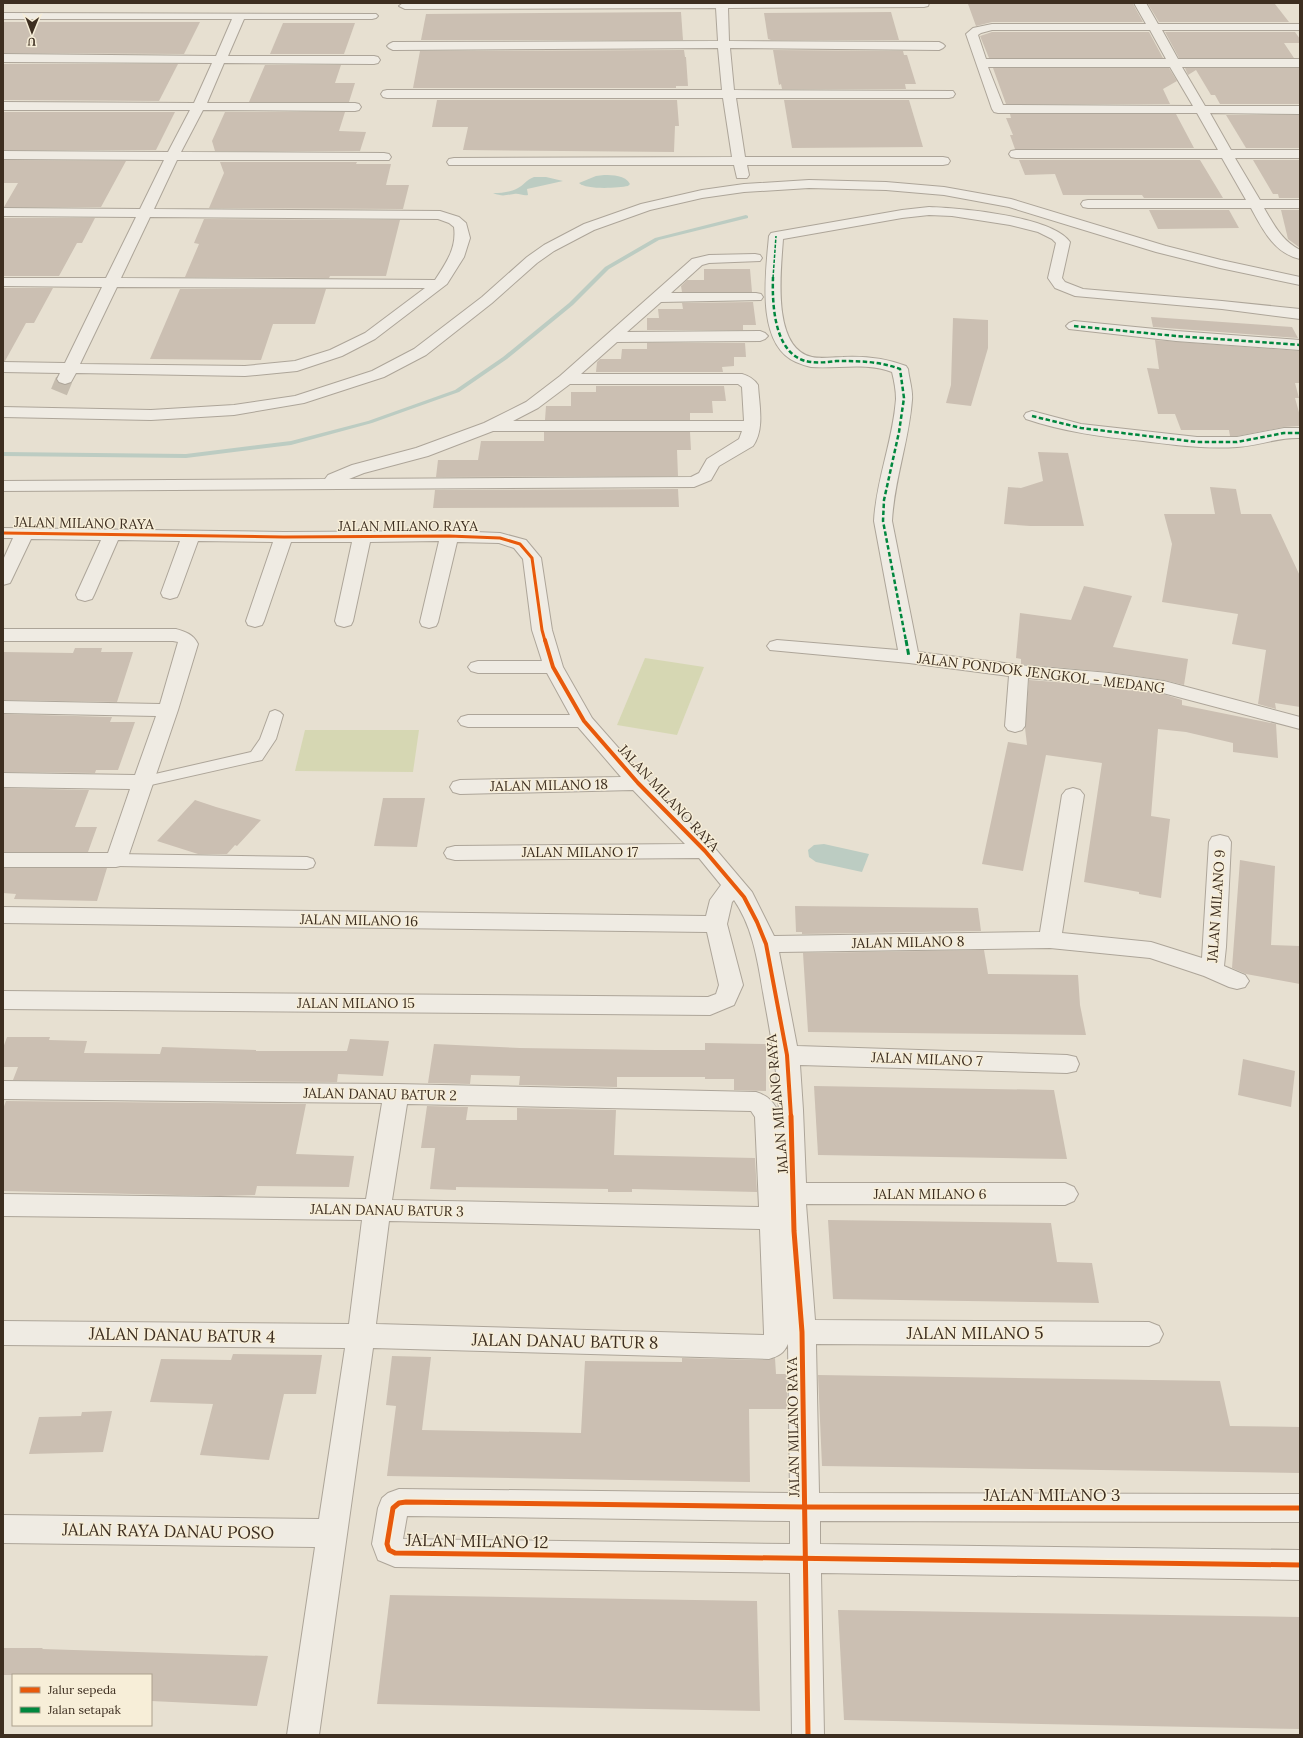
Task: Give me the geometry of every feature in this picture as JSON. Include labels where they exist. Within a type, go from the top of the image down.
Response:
[{"type":"street","points":[[1140,3],[1274,237],[1289,250],[1300,255]]},
{"type":"street","points":[[722,4],[723,44],[728,94],[744,188]]},
{"type":"street","points":[[405,6],[924,4]]},
{"type":"street","points":[[3,16],[372,16]]},
{"type":"street","points":[[67,374],[172,156],[199,106],[240,17]]},
{"type":"street","points":[[1300,27],[982,28],[972,34],[997,106],[1199,106],[1300,103]]},
{"type":"street","points":[[393,46],[723,44],[939,46]]},
{"type":"street","points":[[3,58],[374,60]]},
{"type":"street","points":[[981,63],[1300,63]]},
{"type":"street","points":[[387,94],[948,94]]},
{"type":"street","points":[[3,106],[356,107]]},
{"type":"street","points":[[1199,106],[1300,110]]},
{"type":"street","points":[[1016,154],[1300,154]]},
{"type":"street","points":[[3,155],[384,157]]},
{"type":"street","points":[[454,162],[943,160]]},
{"type":"street","points":[[3,412],[52,406],[151,415],[234,410],[298,400],[378,374],[420,352],[487,300],[532,260],[549,248],[588,227],[646,207],[702,194],[744,188],[809,184],[915,187],[958,193],[1011,203],[1112,235],[1220,264],[1300,281]]},
{"type":"street","points":[[1088,204],[1300,204]]},
{"type":"street","points":[[909,657],[883,521],[884,500],[899,432],[904,398],[900,369],[892,365],[880,363],[810,362],[801,360],[793,355],[783,344],[774,318],[773,288],[776,236],[902,214],[929,211],[952,212],[1010,221],[1042,229],[1057,236],[1063,242],[1055,278],[1060,285],[1080,293],[1222,305],[1300,314]]},
{"type":"street","points":[[3,212],[440,215],[454,220],[461,226],[463,238],[458,257],[440,284],[370,336],[336,353],[297,366],[245,371],[67,374],[3,367]]},
{"type":"street","points":[[326,484],[342,475],[358,469],[422,452],[490,426],[532,405],[566,379],[697,262],[709,259],[755,258]]},
{"type":"street","points":[[3,282],[440,284]]},
{"type":"street","points":[[656,298],[756,297]]},
{"type":"street","points":[[1074,326],[1176,336],[1300,345]]},
{"type":"street","points":[[613,337],[760,336]]},
{"type":"street","points":[[3,486],[694,482],[705,476],[714,463],[747,442],[752,426],[750,385],[742,378],[566,379]]},
{"type":"street","points":[[1032,416],[1047,422],[1072,428],[1170,439],[1237,442],[1285,433],[1300,433]]},
{"type":"street","points":[[490,426],[752,426]]},
{"type":"street","points":[[3,579],[14,533]]},
{"type":"street","name":"JALAN MILANO RAYA","points":[[14,533],[284,537],[449,536],[500,538],[520,544],[532,558],[542,630],[553,667],[584,721],[638,783],[705,851],[744,897],[758,922],[766,944],[787,1055],[791,1110],[794,1232],[802,1332],[808,1735]]},
{"type":"street","points":[[85,595],[112,534]]},
{"type":"street","points":[[170,593],[191,535]]},
{"type":"street","points":[[429,622],[449,536]]},
{"type":"street","points":[[255,621],[284,537]]},
{"type":"street","points":[[344,621],[362,537]]},
{"type":"street","points":[[3,635],[176,635],[186,639],[188,644],[168,710],[116,860],[3,860]]},
{"type":"street","name":"JALAN PONDOK JENGKOL - MEDANG","points":[[778,646],[909,657],[1019,671],[1109,679],[1164,687],[1300,723]]},
{"type":"street","points":[[478,667],[553,667]]},
{"type":"street","points":[[1015,726],[1019,671]]},
{"type":"street","points":[[3,707],[168,710]]},
{"type":"street","points":[[468,721],[584,721]]},
{"type":"street","points":[[3,780],[142,782]]},
{"type":"street","name":"JALAN MILANO 18","points":[[460,787],[638,783]]},
{"type":"street","points":[[1050,940],[1073,795]]},
{"type":"street","name":"JALAN MILANO 9","points":[[1212,970],[1215,947],[1220,842]]},
{"type":"street","name":"JALAN MILANO 17","points":[[455,853],[705,851]]},
{"type":"street","points":[[716,924],[721,900],[734,885]]},
{"type":"street","name":"JALAN MILANO 16","points":[[3,915],[716,924]]},
{"type":"street","name":"JALAN MILANO 15","points":[[3,1000],[710,1006],[726,999],[730,985],[716,924]]},
{"type":"street","name":"JALAN MILANO 8","points":[[766,944],[1050,940],[1151,950],[1212,970],[1237,981]]},
{"type":"street","name":"JALAN MILANO 7","points":[[787,1055],[1067,1064]]},
{"type":"street","name":"JALAN DANAU BATUR 2","points":[[3,1090],[396,1094],[756,1102],[764,1108],[768,1117],[772,1218]]},
{"type":"street","points":[[303,1735],[361,1336],[377,1210],[396,1094]]},
{"type":"street","name":"JALAN MILANO 6","points":[[794,1193],[1065,1194]]},
{"type":"street","name":"JALAN DANAU BATUR 3","points":[[3,1205],[377,1210],[772,1218]]},
{"type":"street","name":"JALAN DANAU BATUR 8","points":[[361,1336],[769,1347],[775,1342],[778,1333],[772,1218]]},
{"type":"street","name":"JALAN MILANO 5","points":[[802,1332],[1149,1334]]},
{"type":"street","name":"JALAN DANAU BATUR 4","points":[[3,1333],[361,1336]]},
{"type":"street","name":"JALAN MILANO 12","points":[[805,1507],[406,1502],[399,1503],[393,1508],[387,1544],[389,1550],[395,1553],[805,1558]]},
{"type":"street","name":"JALAN MILANO 3","points":[[805,1507],[1300,1508]]},
{"type":"street","name":"JALAN RAYA DANAU POSO","points":[[3,1529],[333,1533]]},
{"type":"street","points":[[805,1558],[1300,1565]]},
{"type":"lane","points":[[142,782],[256,756],[268,739],[275,715]]},
{"type":"lane","points":[[116,860],[307,863]]},
{"type":"green space","points":[[645,658],[704,667],[677,735],[617,725]]},
{"type":"green space","points":[[305,730],[419,730],[413,772],[295,771]]},
{"type":"shaded area","points":[[615,175],[622,177],[630,184],[623,187],[602,188],[588,187],[579,183],[596,176]]},
{"type":"shaded area","points":[[534,177],[546,177],[563,181],[527,189],[528,195],[502,195],[493,193],[506,192],[515,189]]},
{"type":"shaded area","points":[[824,844],[869,854],[862,872],[816,862],[809,857],[808,850],[814,845]]},
{"type":"building","points":[[968,4],[1133,4],[1143,22],[992,22],[976,26]]},
{"type":"building","points":[[1148,4],[1275,4],[1289,22],[1159,22]]},
{"type":"building","points":[[681,12],[683,40],[421,40],[426,14]]},
{"type":"building","points":[[891,12],[899,40],[771,40],[768,39],[764,13]]},
{"type":"building","points":[[3,22],[200,22],[184,54],[3,53]]},
{"type":"building","points":[[283,23],[355,23],[344,54],[270,54]]},
{"type":"building","points":[[992,32],[1149,32],[1163,58],[989,58],[980,36]]},
{"type":"building","points":[[1165,32],[1295,32],[1300,39],[1300,43],[1284,43],[1294,58],[1179,58]]},
{"type":"building","points":[[684,50],[686,57],[688,86],[676,86],[676,88],[413,88],[420,51]]},
{"type":"building","points":[[773,50],[903,51],[904,55],[907,55],[916,84],[905,84],[906,89],[782,89],[781,84],[779,85]]},
{"type":"building","points":[[3,64],[178,64],[159,101],[3,100]]},
{"type":"building","points":[[265,65],[341,65],[335,83],[355,83],[349,102],[249,102]]},
{"type":"building","points":[[993,68],[1169,68],[1177,81],[1163,89],[1170,104],[1006,104]]},
{"type":"building","points":[[1185,68],[1300,68],[1300,104],[1220,104],[1215,95],[1211,95],[1196,70],[1188,75]]},
{"type":"building","points":[[437,100],[677,100],[679,126],[675,126],[674,152],[463,150],[468,127],[432,127]]},
{"type":"building","points":[[784,100],[909,100],[923,147],[792,148]]},
{"type":"building","points":[[3,112],[175,112],[156,150],[3,150]]},
{"type":"building","points":[[225,112],[345,112],[339,131],[366,132],[360,151],[215,151],[212,141]]},
{"type":"building","points":[[1010,114],[1176,114],[1194,148],[1015,149],[1010,135],[1013,135],[1006,118],[1011,118]]},
{"type":"building","points":[[1226,115],[1300,115],[1300,148],[1246,148]]},
{"type":"building","points":[[3,160],[126,161],[101,207],[4,207],[18,183],[3,183]]},
{"type":"building","points":[[1019,160],[1200,160],[1223,198],[1144,198],[1142,195],[1063,195],[1055,174],[1025,175]]},
{"type":"building","points":[[1253,160],[1300,160],[1300,198],[1279,198],[1278,194],[1273,194]]},
{"type":"building","points":[[220,162],[357,162],[356,164],[391,164],[386,185],[409,185],[403,209],[209,208],[224,173]]},
{"type":"building","points":[[1149,210],[1229,210],[1239,228],[1158,229]]},
{"type":"building","points":[[1281,210],[1300,210],[1300,248],[1288,239]]},
{"type":"building","points":[[3,218],[95,218],[82,243],[77,243],[59,276],[3,276]]},
{"type":"building","points":[[204,219],[400,220],[386,276],[330,276],[329,278],[185,277],[199,244],[194,243]]},
{"type":"building","points":[[704,269],[750,269],[752,292],[682,292],[681,286],[687,280],[704,280]]},
{"type":"building","points":[[3,288],[53,288],[34,323],[26,323],[5,361],[3,361]]},
{"type":"building","points":[[180,289],[326,289],[315,324],[273,324],[261,360],[150,359]]},
{"type":"building","points":[[753,302],[756,325],[743,325],[743,330],[647,330],[647,318],[659,318],[658,309],[683,309],[682,303]]},
{"type":"building","points":[[1151,317],[1292,327],[1298,338],[1153,327]]},
{"type":"building","points":[[953,318],[988,320],[988,348],[971,406],[946,403],[951,385]]},
{"type":"building","points":[[1155,340],[1300,351],[1300,383],[1295,383],[1299,398],[1295,398],[1300,416],[1300,426],[1284,427],[1237,436],[1230,436],[1229,430],[1181,430],[1175,414],[1158,414],[1147,368],[1159,369]]},
{"type":"building","points":[[647,343],[745,343],[746,357],[734,357],[734,366],[722,367],[723,372],[596,372],[597,362],[600,359],[621,359],[622,349],[647,349]]},
{"type":"building","points":[[596,386],[724,386],[726,401],[712,401],[713,413],[690,413],[690,420],[545,420],[546,406],[571,406],[571,392],[596,392]]},
{"type":"building","points":[[544,432],[690,432],[691,450],[677,450],[678,476],[436,477],[438,460],[478,460],[481,441],[544,441]]},
{"type":"building","points":[[1038,452],[1068,453],[1084,526],[1030,526],[1004,524],[1008,487],[1021,488],[1043,481]]},
{"type":"building","points":[[1210,487],[1236,489],[1241,514],[1271,514],[1300,576],[1300,707],[1275,703],[1276,709],[1258,704],[1266,650],[1232,644],[1238,614],[1162,602],[1172,544],[1164,514],[1215,514]]},
{"type":"building","points":[[678,489],[679,507],[433,508],[435,490]]},
{"type":"building","points":[[1084,586],[1132,596],[1113,647],[1188,659],[1184,685],[1164,680],[1109,672],[1021,664],[1021,659],[1016,658],[1020,613],[1071,620]]},
{"type":"building","points":[[75,648],[102,648],[101,652],[133,652],[117,702],[3,700],[3,652],[73,653]]},
{"type":"building","points":[[1029,680],[1109,686],[1163,694],[1182,700],[1182,705],[1276,724],[1278,758],[1233,752],[1233,743],[1186,732],[1158,729],[1151,816],[1170,819],[1161,898],[1139,894],[1139,892],[1084,882],[1102,763],[1046,755],[1023,871],[982,864],[1008,742],[1027,745],[1025,728]]},
{"type":"building","points":[[3,714],[112,717],[110,722],[135,722],[118,770],[96,770],[95,773],[3,772]]},
{"type":"building","points":[[3,788],[89,790],[75,827],[97,827],[88,852],[3,852]]},
{"type":"building","points":[[383,798],[425,798],[417,847],[374,846]]},
{"type":"building","points":[[195,800],[261,820],[237,846],[235,845],[227,854],[198,854],[157,841]]},
{"type":"building","points":[[1240,860],[1275,866],[1271,945],[1300,946],[1300,984],[1246,974],[1232,968]]},
{"type":"building","points":[[3,868],[107,868],[97,901],[14,899],[16,894],[3,893]]},
{"type":"building","points":[[795,906],[978,908],[981,931],[802,934],[802,932],[796,932]]},
{"type":"building","points":[[984,950],[988,974],[1078,975],[1080,1005],[1086,1035],[808,1032],[803,953]]},
{"type":"building","points":[[7,1037],[50,1037],[49,1040],[87,1041],[84,1053],[160,1054],[162,1047],[256,1051],[347,1051],[350,1039],[389,1041],[383,1076],[338,1074],[337,1082],[13,1080],[18,1067],[3,1067],[3,1048]]},
{"type":"building","points":[[705,1043],[766,1044],[766,1091],[734,1090],[734,1079],[705,1079],[705,1077],[617,1077],[617,1087],[519,1085],[520,1076],[471,1075],[470,1084],[428,1083],[434,1044],[520,1048],[705,1050]]},
{"type":"building","points":[[1243,1059],[1295,1071],[1291,1107],[1238,1095]]},
{"type":"building","points":[[814,1086],[1054,1090],[1067,1159],[818,1155]]},
{"type":"building","points":[[6,1101],[306,1104],[296,1154],[354,1156],[349,1187],[257,1186],[255,1195],[220,1196],[3,1191],[3,1109]]},
{"type":"building","points":[[427,1106],[468,1107],[466,1120],[517,1120],[517,1108],[616,1110],[614,1155],[755,1158],[757,1192],[632,1189],[632,1192],[608,1192],[608,1189],[456,1187],[456,1190],[430,1189],[435,1148],[421,1148]]},
{"type":"building","points":[[828,1220],[1051,1223],[1057,1262],[1092,1263],[1099,1303],[833,1299]]},
{"type":"building","points":[[233,1354],[322,1355],[316,1394],[284,1394],[269,1460],[200,1455],[213,1404],[150,1402],[161,1359],[231,1360]]},
{"type":"building","points":[[392,1356],[431,1357],[422,1430],[581,1433],[585,1361],[682,1362],[682,1358],[769,1360],[775,1358],[776,1374],[787,1374],[787,1409],[749,1409],[750,1482],[387,1476],[396,1406],[386,1405]]},
{"type":"building","points":[[818,1375],[1220,1381],[1230,1426],[1300,1427],[1300,1473],[822,1466]]},
{"type":"building","points":[[112,1411],[103,1452],[29,1454],[39,1417],[81,1416],[82,1412]]},
{"type":"building","points":[[390,1595],[757,1601],[760,1711],[377,1704]]},
{"type":"building","points":[[838,1610],[1300,1617],[1300,1729],[844,1720]]},
{"type":"building","points":[[3,1648],[43,1648],[42,1649],[268,1656],[257,1706],[152,1701],[152,1674],[3,1675]]},
{"type":"waterway","points":[[3,454],[186,456],[291,443],[370,422],[457,391],[505,358],[571,304],[607,268],[657,239],[746,217]]},
{"type":"tunnel","points":[[59,392],[64,380]]},
{"type":"marked path","points":[[776,236],[773,289],[774,309],[777,327],[784,343],[794,355],[810,362],[868,362],[880,363],[900,369],[904,398],[899,432],[884,500],[883,521],[909,657]]},
{"type":"marked path","points":[[1074,326],[1176,336],[1300,345]]},
{"type":"marked path","points":[[1032,416],[1056,423],[1105,432],[1197,442],[1237,442],[1284,433],[1300,433]]},
{"type":"cycle path","points":[[3,533],[284,537],[449,536],[500,538],[520,544],[532,558],[542,630],[553,667],[584,721],[638,783],[705,851],[744,897],[766,944],[787,1055],[791,1110],[794,1231],[802,1332],[808,1735]]},
{"type":"cycle path","points":[[1300,1508],[805,1507],[406,1502],[399,1503],[393,1508],[387,1544],[389,1550],[395,1553],[1300,1565]]}]
